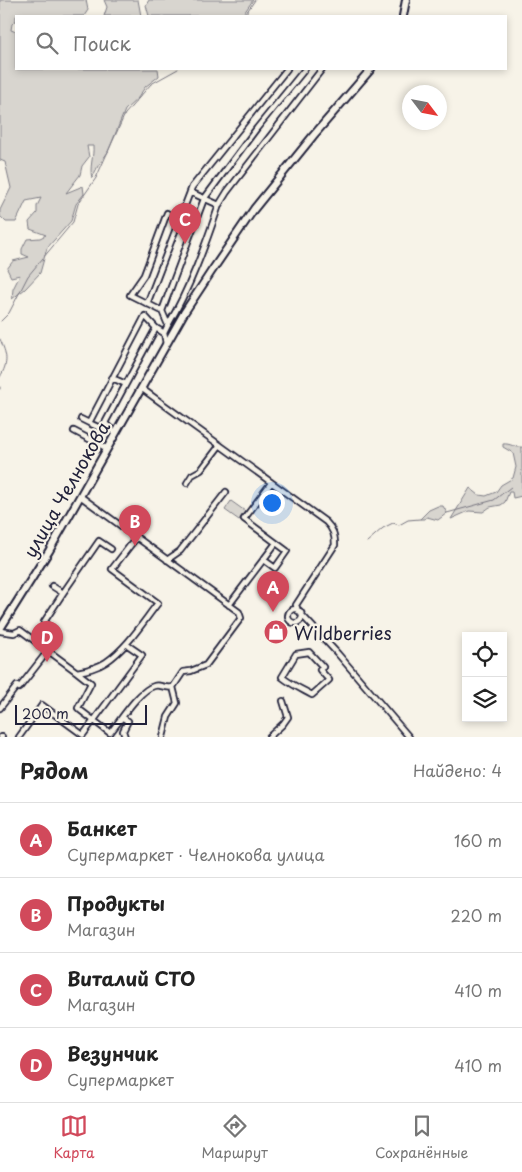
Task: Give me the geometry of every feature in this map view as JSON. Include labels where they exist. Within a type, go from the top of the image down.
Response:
[{"type":"main road","points":[[403,15],[406,0]]},
{"type":"main road","name":"улица Челнокова","points":[[0,630],[44,559],[106,448],[190,305],[254,209],[313,136],[371,70]]},
{"type":"street","points":[[147,304],[192,187],[286,70]]},
{"type":"street","points":[[162,311],[204,199],[257,128],[304,70]]},
{"type":"street","points":[[166,347],[164,333],[177,309],[202,252],[219,205],[321,70]]},
{"type":"street","points":[[190,192],[219,205]]},
{"type":"street","points":[[167,213],[144,275],[130,295],[162,311],[168,325]]},
{"type":"street","points":[[89,423],[145,316],[156,328],[164,333]]},
{"type":"street","points":[[81,419],[100,428],[105,423],[156,328]]},
{"type":"street","points":[[112,378],[126,384]]},
{"type":"street","points":[[141,388],[326,522],[332,529],[335,545],[296,605],[296,608],[409,737]]},
{"type":"street","points":[[105,423],[115,433]]},
{"type":"street","points":[[74,431],[106,448]]},
{"type":"street","points":[[187,483],[192,475],[201,470],[220,445]]},
{"type":"street","points":[[264,560],[275,568],[288,551],[244,518],[271,483]]},
{"type":"street","points":[[167,560],[180,551],[226,492]]},
{"type":"street","points":[[80,496],[239,612],[241,618],[206,665],[183,672],[173,687],[177,703],[168,717],[163,737]]},
{"type":"street","points":[[77,672],[92,669],[107,661],[126,644],[158,603],[112,569],[136,538]]},
{"type":"street","points":[[44,622],[99,541],[111,548]]},
{"type":"street","points":[[230,605],[276,543]]},
{"type":"street","points":[[52,586],[64,593]]},
{"type":"street","points":[[0,630],[14,633],[20,630],[91,683],[78,708],[110,733],[145,690],[154,686],[173,687]]},
{"type":"street","points":[[19,737],[42,705],[83,736],[142,655],[126,644]]},
{"type":"street","points":[[309,652],[321,669],[329,680],[312,695],[300,688],[294,687],[282,677],[296,654],[309,652]]},
{"type":"street","points":[[0,708],[17,686],[19,688],[44,656]]},
{"type":"street","points":[[269,737],[288,718],[283,701]]},
{"type":"street","points":[[123,718],[128,721],[123,731],[125,737]]},
{"type":"shaded area","points":[[0,0],[86,0],[88,10],[85,15],[15,15],[15,21],[12,24],[11,30],[15,32],[15,70],[158,70],[159,76],[145,87],[138,98],[125,110],[108,152],[92,178],[93,146],[87,146],[89,157],[82,166],[80,175],[66,193],[83,186],[84,194],[76,204],[71,221],[47,248],[40,273],[25,289],[12,299],[13,289],[20,275],[11,277],[7,269],[13,261],[29,257],[22,254],[22,249],[27,239],[40,238],[46,235],[30,229],[29,222],[37,213],[37,206],[41,198],[26,201],[16,222],[6,222],[0,216],[0,210],[11,188],[5,162],[0,160]]},
{"type":"shaded area","points":[[104,0],[138,0],[141,15],[104,15],[107,7]]},
{"type":"shaded area","points":[[149,0],[253,0],[243,15],[149,15],[146,5]]},
{"type":"shaded area","points":[[503,444],[522,447],[522,496],[513,498],[512,492],[509,492],[505,502],[501,505],[490,507],[483,512],[469,511],[451,519],[470,488],[479,495],[486,496],[496,492],[501,485],[513,478],[516,467],[513,453],[503,447]]},
{"type":"shaded area","points":[[231,501],[245,511],[239,520],[225,510]]},
{"type":"shaded area","points":[[443,506],[447,513],[438,520],[427,517],[420,519],[429,510]]},
{"type":"waterway","points":[[245,15],[255,0]]},
{"type":"waterway","points":[[1,321],[9,313],[28,276],[73,222],[78,204],[96,178],[125,114],[151,84],[176,70]]},
{"type":"waterway","points":[[0,339],[6,358],[5,367],[0,377]]},
{"type":"waterway","points":[[447,513],[494,500],[511,487]]},
{"type":"waterway","points":[[367,542],[383,528],[393,523],[399,525],[408,520],[420,519]]},
{"type":"place","name":"Виталий СТО","points":[[185,244]]},
{"type":"place","name":"Продукты","points":[[135,546]]},
{"type":"place","name":"Банкет","points":[[273,612]]},
{"type":"place","name":"Wildberries","points":[[276,632]]},
{"type":"place","name":"Везунчик","points":[[47,662]]}]
